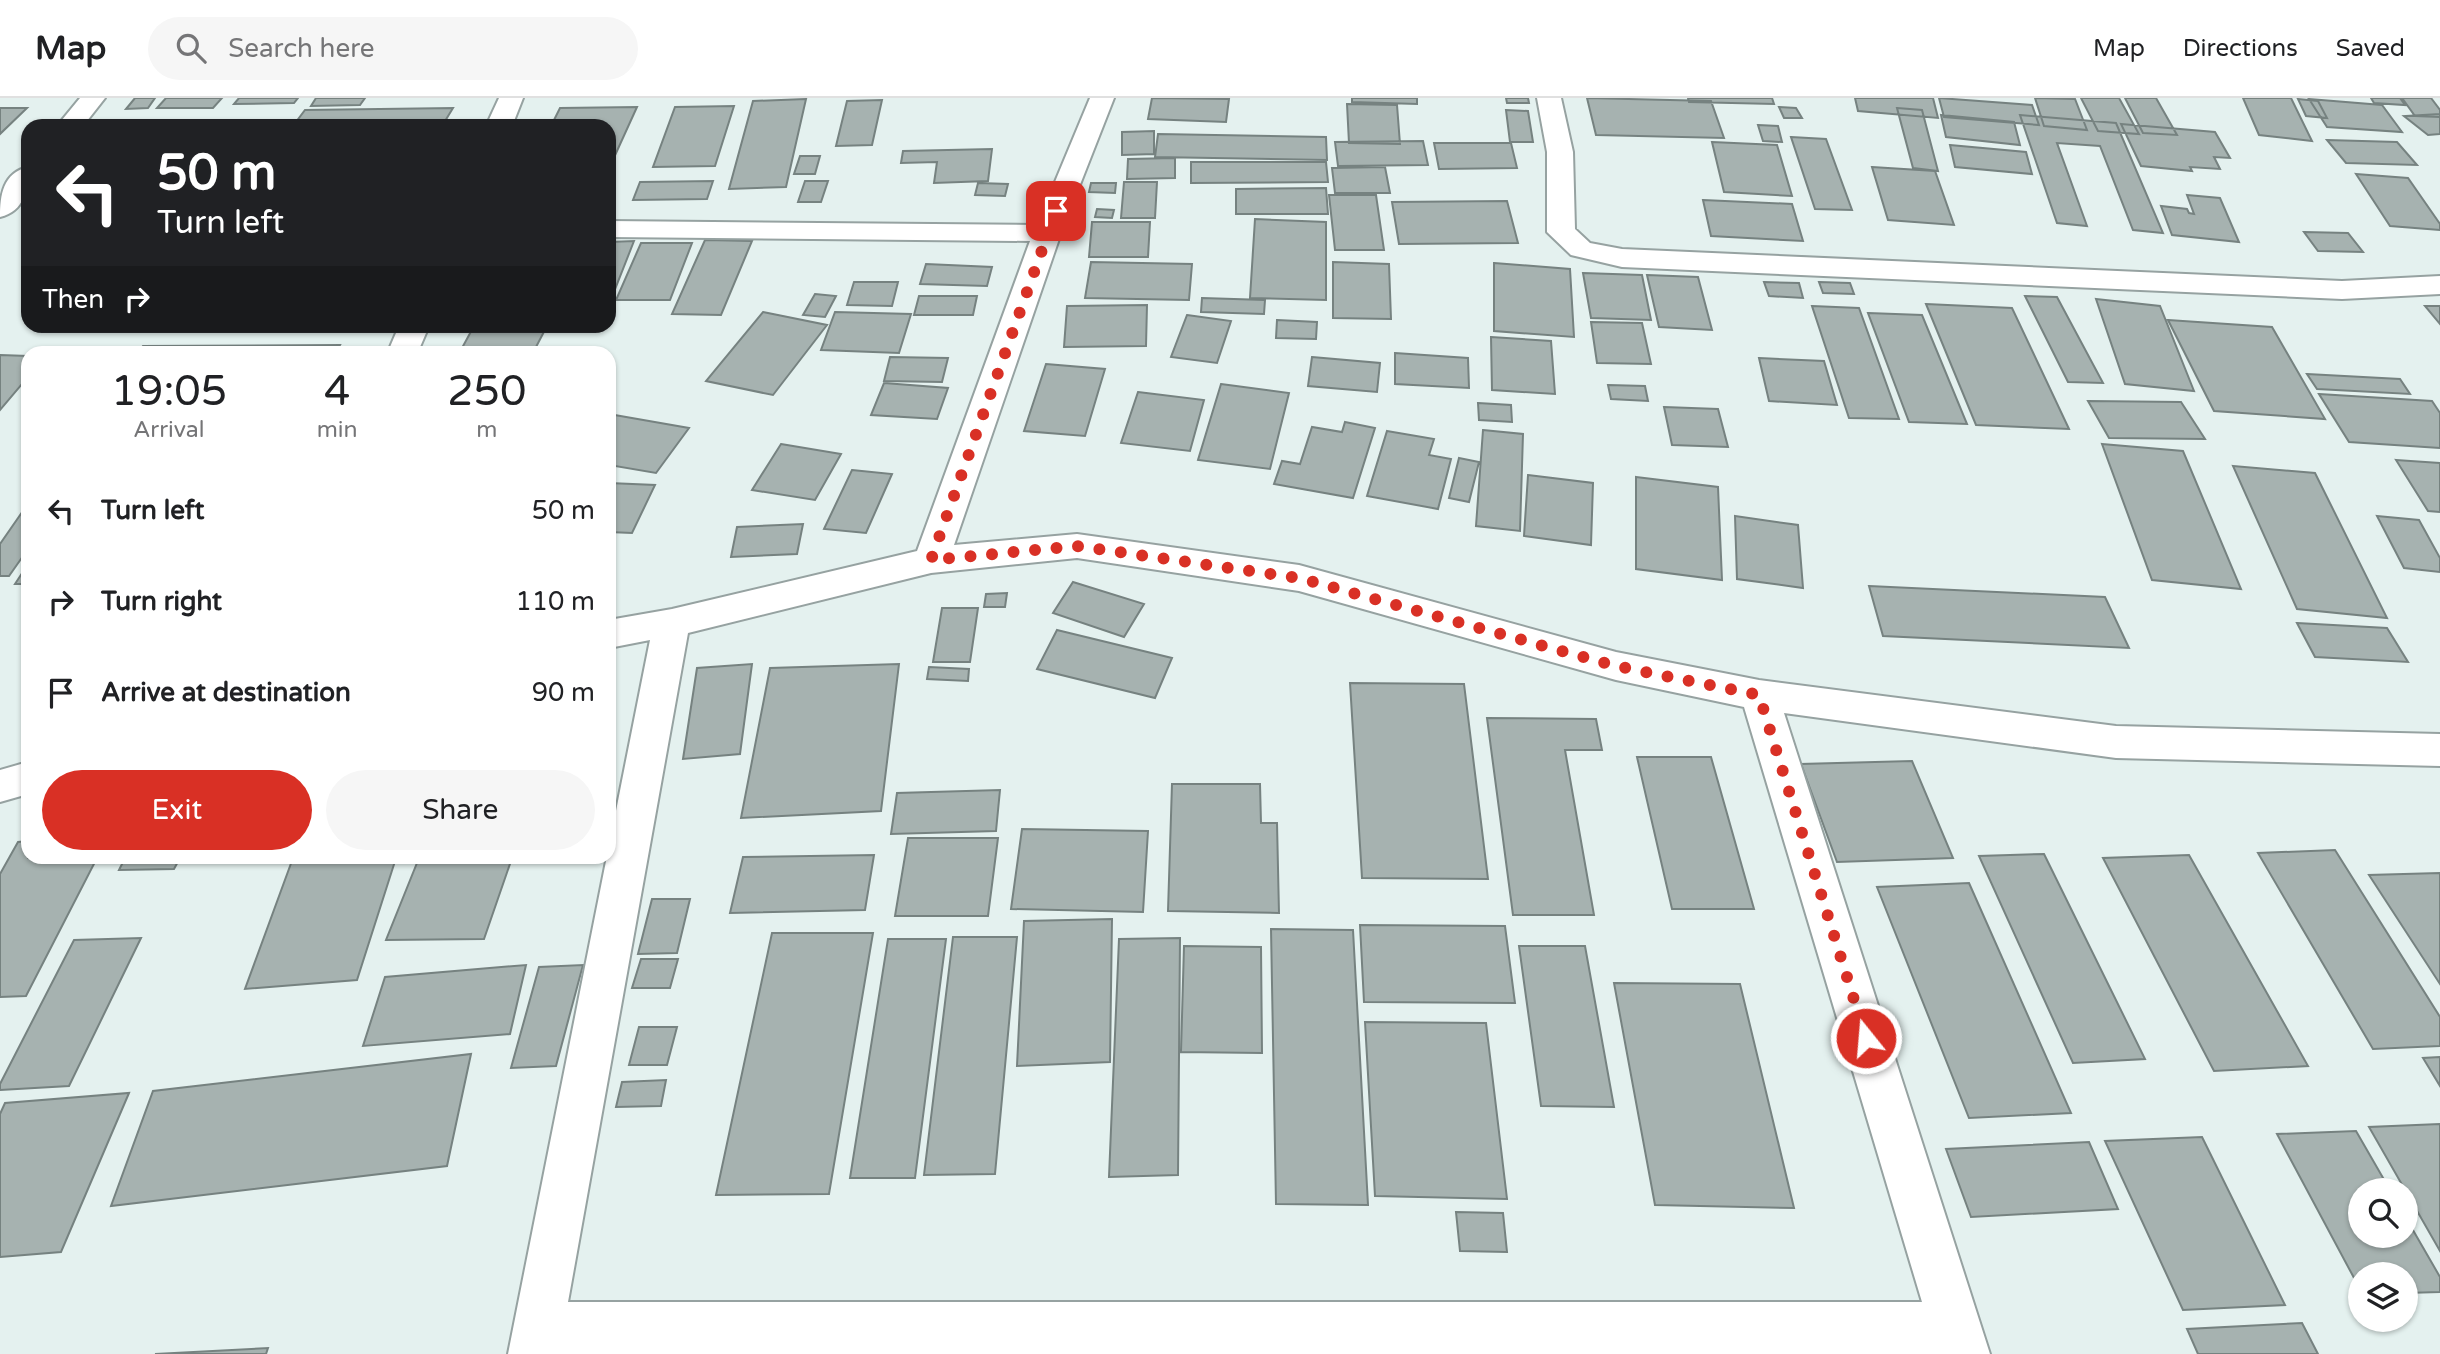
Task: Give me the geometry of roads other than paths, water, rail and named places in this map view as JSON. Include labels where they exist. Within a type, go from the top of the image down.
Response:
[{"type":"street","points":[[76,119],[93,98]]},
{"type":"street","points":[[502,119],[511,98]]},
{"type":"street","points":[[931,560],[1047,233],[1102,98]]},
{"type":"street","points":[[1549,98],[1560,152],[1561,232],[1581,248],[1622,258],[2342,290],[2440,285]]},
{"type":"street","points":[[0,209],[21,184]]},
{"type":"street","points":[[616,229],[1047,233]]},
{"type":"street","points":[[616,633],[672,623],[931,560],[1077,546],[1299,578],[1616,666],[1759,695],[2116,742],[2440,750]]},
{"type":"street","points":[[672,623],[536,1341],[1960,1341],[1759,695]]},
{"type":"street","points":[[0,786],[21,780]]}]
